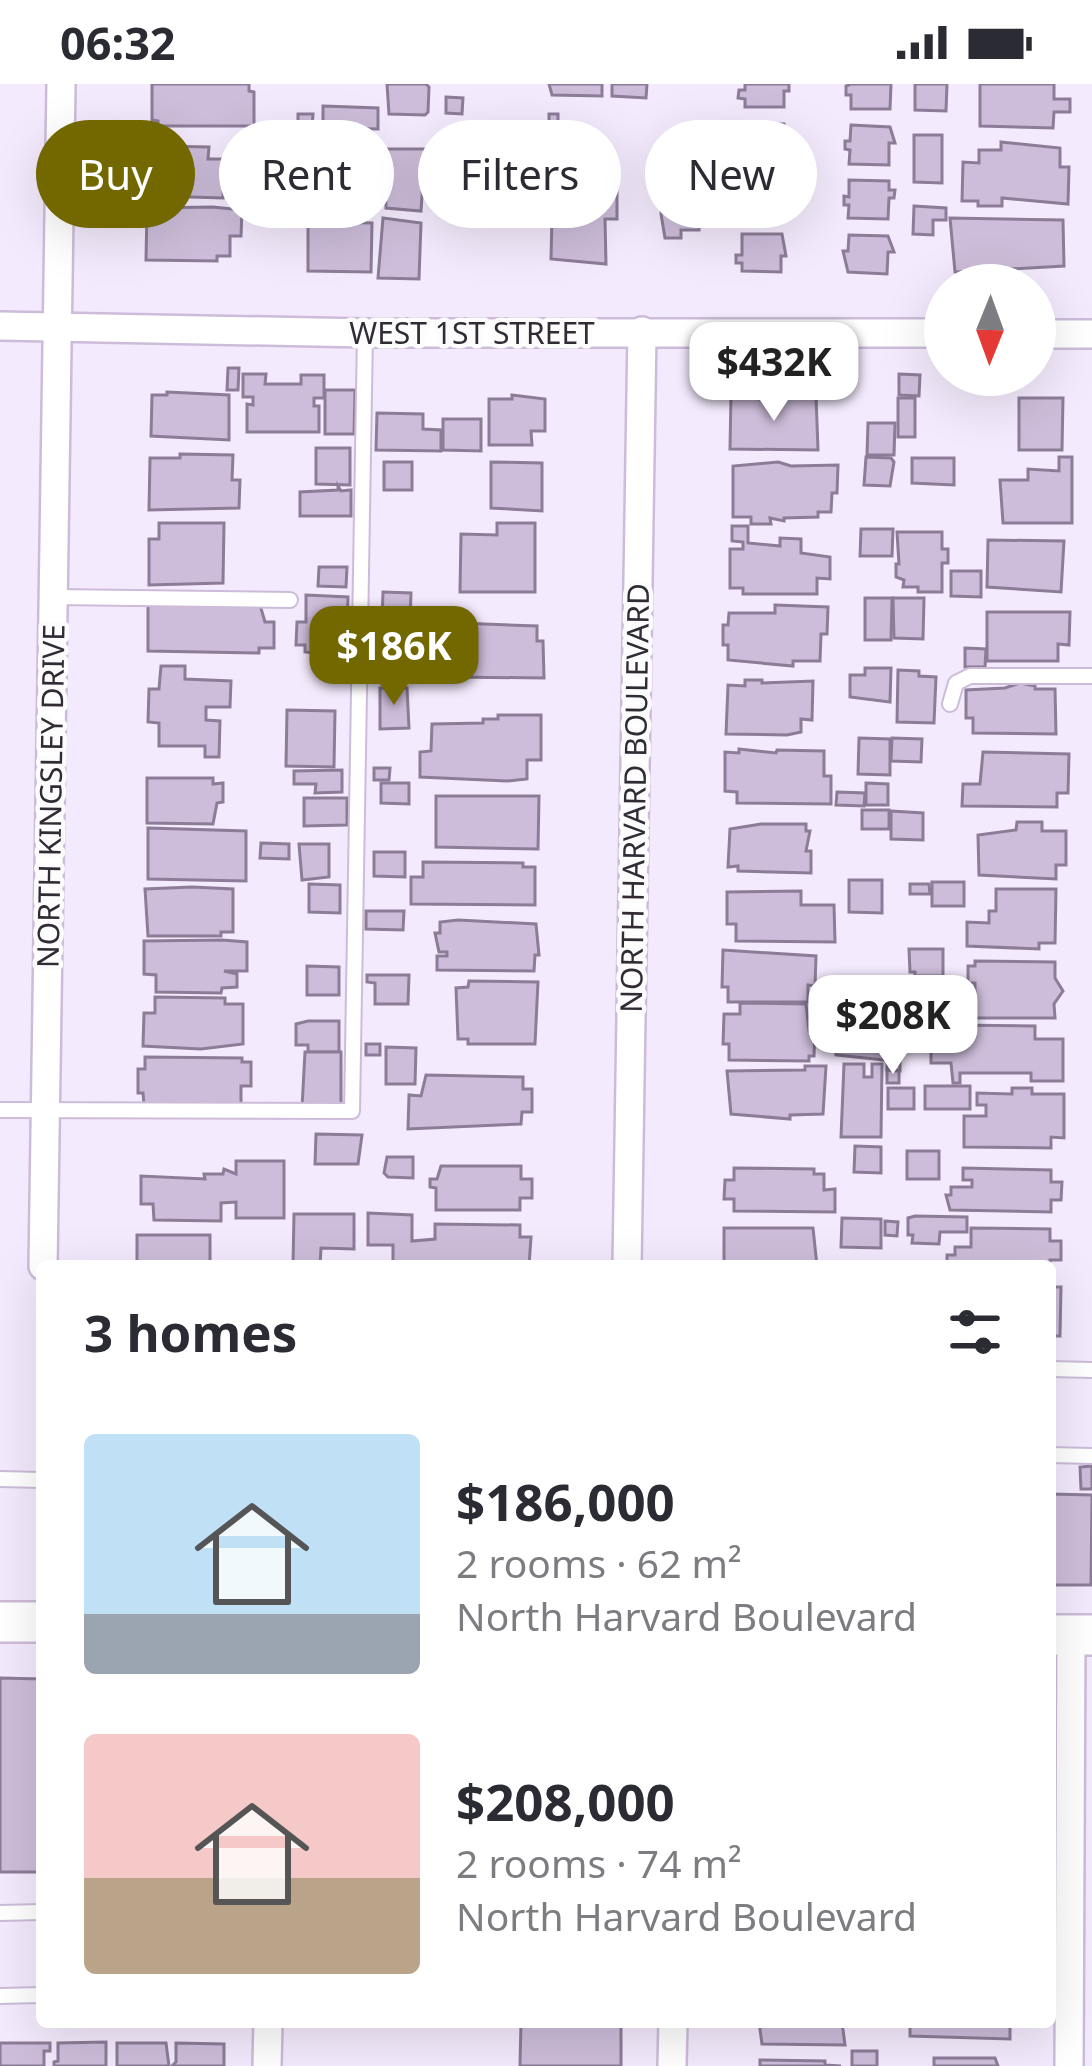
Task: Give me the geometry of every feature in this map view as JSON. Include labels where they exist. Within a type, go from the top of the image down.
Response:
[{"type":"main road","points":[[0,1622],[36,1622]]},
{"type":"street","name":"NORTH KINGSLEY DRIVE","points":[[44,1260],[62,84]]},
{"type":"street","name":"WEST 1ST STREET","points":[[0,326],[365,333],[924,333]]},
{"type":"street","name":"NORTH HARVARD BOULEVARD","points":[[627,1260],[642,331]]},
{"type":"street","points":[[1056,334],[1092,334]]},
{"type":"street","points":[[1069,2066],[1071,1635]]},
{"type":"street","points":[[267,2066],[268,2028]]},
{"type":"street","points":[[672,2066],[673,2028]]},
{"type":"lane","points":[[0,1110],[352,1111],[365,333]]},
{"type":"lane","points":[[54,597],[290,600]]},
{"type":"lane","points":[[950,704],[956,683],[970,676],[1092,676]]},
{"type":"lane","points":[[1056,1370],[1092,1370]]},
{"type":"lane","points":[[1056,1455],[1092,1456]]},
{"type":"lane","points":[[0,1479],[36,1480]]},
{"type":"lane","points":[[0,1913],[36,1912]]},
{"type":"lane","points":[[0,1996],[36,1995]]},
{"type":"building","points":[[152,84],[249,84],[249,91],[254,92],[254,120],[195,126],[195,120],[152,120]]},
{"type":"building","points":[[387,84],[426,84],[428,112],[389,114]]},
{"type":"building","points":[[549,84],[602,84],[602,96],[552,95]]},
{"type":"building","points":[[612,84],[647,84],[646,98],[612,96]]},
{"type":"building","points":[[745,84],[789,84],[784,107],[745,107],[745,99],[738,98]]},
{"type":"building","points":[[891,84],[890,109],[851,109],[846,86]]},
{"type":"building","points":[[915,84],[947,84],[946,111],[915,110]]},
{"type":"building","points":[[980,84],[1054,84],[1054,99],[1070,99],[1070,112],[1054,112],[1053,128],[980,126]]},
{"type":"building","points":[[446,97],[463,98],[462,114],[446,113]]},
{"type":"building","points":[[323,106],[378,108],[378,120],[323,120]]},
{"type":"building","points":[[851,125],[890,127],[895,143],[889,143],[889,165],[849,164],[845,141],[850,141]]},
{"type":"building","points":[[914,135],[942,135],[942,183],[914,182]]},
{"type":"building","points":[[1001,142],[1060,148],[1060,167],[1069,167],[1068,204],[1002,198],[1002,206],[978,206],[978,201],[962,201],[963,162],[979,163],[979,150],[1001,150]]},
{"type":"building","points":[[195,147],[209,147],[208,159],[219,159],[219,198],[195,197]]},
{"type":"building","points":[[394,149],[418,149],[418,211],[394,209]]},
{"type":"building","points":[[849,180],[889,181],[889,190],[895,190],[894,198],[889,198],[888,219],[848,218],[844,196],[849,197]]},
{"type":"building","points":[[914,206],[946,208],[946,220],[933,220],[933,235],[913,234]]},
{"type":"building","points":[[195,207],[219,208],[219,228],[241,228],[241,236],[230,236],[230,256],[217,256],[217,261],[146,260],[147,228],[195,228]]},
{"type":"building","points":[[950,218],[1063,220],[1064,266],[954,264]]},
{"type":"building","points":[[394,219],[418,223],[419,279],[378,278],[382,228],[394,228]]},
{"type":"building","points":[[308,228],[372,228],[371,272],[308,271]]},
{"type":"building","points":[[552,228],[605,228],[606,264],[551,259]]},
{"type":"building","points":[[663,228],[699,228],[681,230],[681,238],[665,238]]},
{"type":"building","points":[[742,234],[782,234],[786,256],[781,256],[781,272],[742,271],[736,255],[742,255]]},
{"type":"building","points":[[849,235],[888,236],[894,252],[888,252],[887,274],[848,272],[843,251],[848,251]]},
{"type":"building","points":[[228,368],[239,368],[238,390],[227,390]]},
{"type":"building","points":[[243,374],[266,374],[265,384],[301,384],[301,375],[324,375],[324,398],[314,398],[314,406],[319,406],[319,432],[247,432],[247,404],[253,405],[253,397],[243,397]]},
{"type":"building","points":[[899,374],[920,375],[919,396],[899,395]]},
{"type":"building","points":[[325,390],[355,390],[354,434],[325,434]]},
{"type":"building","points":[[152,395],[229,395],[229,440],[151,436]]},
{"type":"building","points":[[512,395],[545,399],[545,431],[531,431],[532,445],[489,445],[489,399],[512,399]]},
{"type":"building","points":[[731,395],[775,401],[785,401],[785,396],[816,396],[818,450],[730,449]]},
{"type":"building","points":[[898,398],[915,398],[915,437],[898,437]]},
{"type":"building","points":[[1019,398],[1063,398],[1062,450],[1019,450]]},
{"type":"building","points":[[377,413],[423,414],[423,429],[441,430],[441,451],[376,450]]},
{"type":"building","points":[[443,419],[481,419],[481,451],[443,450]]},
{"type":"building","points":[[868,423],[895,423],[894,455],[867,455]]},
{"type":"building","points":[[316,448],[350,448],[350,485],[316,484]]},
{"type":"building","points":[[180,454],[233,455],[232,480],[240,480],[239,508],[149,510],[150,458],[180,458]]},
{"type":"building","points":[[866,457],[891,458],[890,486],[864,485]]},
{"type":"building","points":[[1059,457],[1072,457],[1072,523],[1003,523],[1000,480],[1028,480],[1028,469],[1059,471]]},
{"type":"building","points":[[912,458],[954,458],[954,485],[912,483]]},
{"type":"building","points":[[384,462],[412,462],[412,490],[384,490]]},
{"type":"building","points":[[491,462],[542,463],[542,511],[491,508]]},
{"type":"building","points":[[838,465],[831,512],[784,521],[770,518],[771,524],[751,524],[751,517],[733,517],[733,466]]},
{"type":"building","points":[[338,486],[341,491],[351,490],[351,516],[300,516],[300,492],[338,490]]},
{"type":"building","points":[[159,523],[224,523],[223,583],[149,585],[149,539],[159,539]]},
{"type":"building","points":[[497,523],[535,523],[535,592],[460,592],[461,534],[497,535]]},
{"type":"building","points":[[732,526],[748,526],[748,543],[780,546],[780,538],[801,539],[801,553],[830,557],[830,579],[817,578],[817,594],[743,594],[743,588],[730,588],[730,549],[743,549],[743,542],[732,541]]},
{"type":"building","points":[[861,529],[893,529],[892,556],[860,556]]},
{"type":"building","points":[[897,532],[942,532],[948,563],[942,563],[942,592],[903,587],[904,580],[896,577]]},
{"type":"building","points":[[988,540],[1064,541],[1061,592],[987,587]]},
{"type":"building","points":[[319,567],[347,567],[346,587],[318,586]]},
{"type":"building","points":[[951,571],[981,571],[981,597],[951,596]]},
{"type":"building","points":[[383,592],[411,593],[410,620],[382,619]]},
{"type":"building","points":[[306,595],[348,597],[347,625],[342,625],[343,657],[314,656],[305,652],[305,645],[296,645],[297,622],[306,622]]},
{"type":"building","points":[[865,598],[892,598],[891,640],[865,640]]},
{"type":"building","points":[[893,598],[924,598],[923,639],[894,638]]},
{"type":"building","points":[[148,604],[260,605],[265,622],[274,622],[274,648],[259,648],[259,653],[148,651]]},
{"type":"building","points":[[775,605],[828,607],[820,661],[793,661],[793,666],[728,660],[723,625],[728,625],[729,613],[775,613]]},
{"type":"building","points":[[987,612],[1070,612],[1069,645],[1058,644],[1058,661],[987,661]]},
{"type":"building","points":[[438,625],[537,626],[537,641],[543,641],[544,678],[452,677],[450,647],[430,647],[430,635]]},
{"type":"building","points":[[965,648],[986,649],[985,667],[965,667]]},
{"type":"building","points":[[161,666],[185,666],[185,679],[231,681],[230,707],[206,707],[206,720],[220,721],[219,757],[205,757],[205,746],[159,746],[159,723],[148,722],[149,689],[159,689]]},
{"type":"building","points":[[865,668],[891,668],[890,702],[850,697],[850,675],[865,675]]},
{"type":"building","points":[[898,670],[936,677],[934,723],[897,722]]},
{"type":"building","points":[[745,680],[813,681],[812,720],[801,719],[801,732],[787,735],[726,734],[728,685],[745,686]]},
{"type":"building","points":[[1020,683],[1055,689],[1056,734],[973,733],[973,718],[966,718],[966,690]]},
{"type":"building","points":[[380,688],[407,688],[409,728],[380,729]]},
{"type":"building","points":[[287,710],[335,711],[334,767],[286,766]]},
{"type":"building","points":[[498,715],[541,715],[541,760],[527,760],[527,779],[420,777],[420,752],[431,751],[432,724],[483,723]]},
{"type":"building","points":[[859,738],[890,739],[890,775],[858,774]]},
{"type":"building","points":[[892,738],[922,739],[921,762],[891,761]]},
{"type":"building","points":[[739,749],[824,751],[824,776],[831,776],[831,804],[737,803],[737,792],[725,791],[725,752],[739,753]]},
{"type":"building","points":[[983,752],[1069,754],[1068,793],[1057,793],[1057,807],[962,806],[963,784],[980,784]]},
{"type":"building","points":[[374,768],[390,768],[389,780],[374,780]]},
{"type":"building","points":[[342,770],[342,792],[315,793],[316,784],[294,784],[294,771]]},
{"type":"building","points":[[147,778],[213,778],[213,784],[223,783],[223,802],[217,803],[213,824],[147,823]]},
{"type":"building","points":[[381,783],[409,783],[409,804],[381,803]]},
{"type":"building","points":[[866,783],[888,784],[888,805],[866,805]]},
{"type":"building","points":[[837,792],[865,793],[864,806],[836,805]]},
{"type":"building","points":[[436,796],[539,796],[538,849],[436,847]]},
{"type":"building","points":[[304,798],[347,798],[347,825],[304,826]]},
{"type":"building","points":[[862,810],[889,810],[889,829],[862,829]]},
{"type":"building","points":[[891,811],[923,813],[923,840],[891,839]]},
{"type":"building","points":[[1017,822],[1042,822],[1042,831],[1066,831],[1066,865],[1056,865],[1056,879],[979,875],[978,835],[1016,830]]},
{"type":"building","points":[[806,824],[811,873],[728,867],[730,829]]},
{"type":"building","points":[[148,828],[246,831],[246,881],[148,879]]},
{"type":"building","points":[[261,843],[289,844],[289,859],[260,858]]},
{"type":"building","points":[[299,844],[329,844],[329,877],[302,880]]},
{"type":"building","points":[[374,852],[405,852],[405,877],[374,876]]},
{"type":"building","points":[[423,862],[535,867],[535,905],[411,904],[411,877],[423,877]]},
{"type":"building","points":[[849,880],[882,880],[882,913],[849,912]]},
{"type":"building","points":[[932,882],[964,882],[964,906],[932,906]]},
{"type":"building","points":[[309,884],[340,885],[340,913],[309,912]]},
{"type":"building","points":[[910,884],[929,884],[930,894],[910,894]]},
{"type":"building","points":[[145,889],[233,889],[233,932],[148,936]]},
{"type":"building","points":[[996,889],[1056,889],[1055,943],[1039,943],[1039,949],[967,946],[967,922],[989,923],[989,911],[996,911]]},
{"type":"building","points":[[801,891],[801,905],[834,905],[835,942],[736,941],[736,924],[727,924],[727,892]]},
{"type":"building","points":[[366,911],[404,911],[403,930],[366,929]]},
{"type":"building","points":[[440,922],[536,924],[539,955],[535,955],[534,971],[437,970],[437,956],[447,956],[447,952],[439,952],[435,933],[440,933]]},
{"type":"building","points":[[144,941],[247,942],[247,971],[224,971],[237,974],[237,987],[222,988],[221,993],[156,992],[156,975],[144,974]]},
{"type":"building","points":[[909,949],[943,949],[943,976],[915,976],[910,972]]},
{"type":"building","points":[[723,950],[816,956],[815,986],[808,985],[808,1002],[728,1002],[728,987],[722,987]]},
{"type":"building","points":[[975,961],[1055,962],[1055,978],[1063,991],[1054,1004],[1055,1018],[975,1018],[975,983],[968,983],[968,966],[975,966]]},
{"type":"building","points":[[307,966],[339,967],[339,995],[307,995]]},
{"type":"building","points":[[367,975],[409,975],[408,1004],[375,1004],[375,983],[367,982]]},
{"type":"building","points":[[469,981],[538,982],[535,1044],[468,1044],[468,1039],[458,1039],[456,988],[468,987]]},
{"type":"building","points":[[857,982],[887,982],[887,1004],[857,1004]]},
{"type":"building","points":[[155,997],[225,998],[225,1004],[243,1004],[243,1044],[201,1049],[143,1046],[144,1013],[155,1013]]},
{"type":"building","points":[[740,1003],[806,1004],[809,1030],[815,1030],[814,1056],[809,1061],[729,1060],[729,1044],[723,1044],[724,1014],[740,1014]]},
{"type":"building","points":[[853,1004],[885,1005],[884,1060],[836,1055],[837,1019],[853,1020]]},
{"type":"building","points":[[339,1021],[339,1052],[308,1052],[308,1045],[296,1045],[296,1024]]},
{"type":"building","points":[[952,1025],[1035,1026],[1035,1039],[1063,1039],[1063,1081],[1031,1081],[1031,1073],[960,1073],[960,1083],[953,1083],[951,1063],[931,1063],[931,1036],[951,1036]]},
{"type":"building","points":[[366,1044],[380,1044],[380,1055],[366,1055]]},
{"type":"building","points":[[386,1047],[416,1048],[415,1084],[386,1084]]},
{"type":"building","points":[[887,1051],[900,1051],[900,1071],[887,1070]]},
{"type":"building","points":[[305,1052],[341,1052],[341,1110],[302,1108]]},
{"type":"building","points":[[145,1057],[242,1058],[242,1062],[251,1062],[251,1086],[241,1086],[241,1106],[144,1105],[143,1093],[138,1093],[138,1069],[145,1069]]},
{"type":"building","points":[[844,1064],[864,1064],[864,1077],[872,1077],[872,1064],[882,1064],[881,1137],[841,1137]]},
{"type":"building","points":[[805,1066],[826,1066],[823,1114],[790,1115],[790,1119],[731,1114],[727,1071],[805,1070]]},
{"type":"building","points":[[887,1070],[899,1071],[899,1083],[887,1083]]},
{"type":"building","points":[[426,1075],[523,1077],[523,1089],[532,1089],[532,1112],[522,1112],[521,1124],[408,1129],[409,1095],[421,1096]]},
{"type":"building","points":[[925,1086],[970,1086],[970,1109],[925,1109]]},
{"type":"building","points":[[888,1088],[914,1088],[914,1109],[888,1109]]},
{"type":"building","points":[[1012,1088],[1032,1088],[1032,1094],[1064,1094],[1064,1138],[1051,1137],[1051,1148],[964,1147],[964,1116],[986,1116],[986,1105],[977,1105],[977,1093],[1012,1094]]},
{"type":"building","points":[[316,1134],[362,1135],[358,1164],[315,1164]]},
{"type":"building","points":[[855,1146],[881,1147],[881,1173],[854,1172]]},
{"type":"building","points":[[907,1151],[939,1151],[939,1179],[907,1179]]},
{"type":"building","points":[[387,1157],[413,1157],[413,1178],[388,1177],[384,1173]]},
{"type":"building","points":[[236,1161],[284,1161],[284,1218],[236,1218],[236,1202],[221,1203],[221,1221],[154,1220],[153,1204],[141,1204],[141,1176],[205,1179],[204,1174],[223,1174],[224,1169],[236,1174]]},
{"type":"building","points":[[441,1166],[521,1166],[521,1179],[532,1179],[532,1198],[520,1198],[520,1210],[436,1210],[436,1188],[430,1187],[430,1179],[437,1179]]},
{"type":"building","points":[[734,1168],[814,1169],[814,1174],[824,1174],[824,1190],[835,1189],[835,1212],[734,1211],[734,1199],[724,1199],[725,1180],[734,1180]]},
{"type":"building","points":[[963,1168],[1051,1170],[1051,1182],[1062,1182],[1061,1200],[1051,1200],[1051,1212],[950,1210],[946,1195],[951,1195],[951,1187],[972,1187],[972,1180],[963,1180]]},
{"type":"building","points":[[368,1213],[412,1215],[412,1241],[435,1239],[435,1224],[520,1225],[520,1237],[531,1237],[529,1260],[393,1260],[393,1245],[368,1245]]},
{"type":"building","points":[[294,1214],[354,1214],[354,1249],[321,1248],[320,1260],[293,1260]]},
{"type":"building","points":[[967,1217],[967,1232],[940,1232],[939,1244],[912,1243],[908,1218]]},
{"type":"building","points":[[842,1218],[881,1219],[881,1248],[841,1247]]},
{"type":"building","points":[[885,1221],[898,1222],[897,1236],[885,1235]]},
{"type":"building","points":[[724,1228],[813,1228],[816,1260],[724,1260]]},
{"type":"building","points":[[971,1228],[1050,1229],[1050,1241],[1061,1241],[1061,1260],[947,1260],[947,1255],[955,1255],[955,1247],[971,1247]]},
{"type":"building","points":[[137,1235],[210,1235],[210,1260],[137,1260]]},
{"type":"building","points":[[1056,1287],[1061,1287],[1060,1336],[1056,1336]]},
{"type":"building","points":[[1092,1466],[1092,1489],[1081,1489],[1080,1467]]},
{"type":"building","points":[[1056,1494],[1092,1495],[1091,1585],[1056,1585]]},
{"type":"building","points":[[0,1678],[36,1679],[36,1872],[0,1872]]},
{"type":"building","points":[[521,2028],[621,2028],[621,2066],[520,2066]]},
{"type":"building","points":[[760,2028],[843,2028],[845,2045],[762,2044]]},
{"type":"building","points":[[910,2028],[1010,2028],[1010,2039],[910,2036]]},
{"type":"building","points":[[106,2042],[106,2066],[54,2066],[58,2043]]},
{"type":"building","points":[[0,2043],[50,2043],[50,2051],[44,2051],[44,2066],[0,2066]]},
{"type":"building","points":[[117,2043],[166,2043],[169,2066],[117,2066]]},
{"type":"building","points":[[176,2043],[224,2044],[224,2066],[172,2066]]},
{"type":"building","points":[[852,2051],[877,2051],[877,2066],[852,2066]]},
{"type":"building","points":[[934,2058],[995,2058],[998,2066],[934,2066]]},
{"type":"building","points":[[760,2060],[825,2061],[825,2065],[841,2066],[760,2066]]}]
